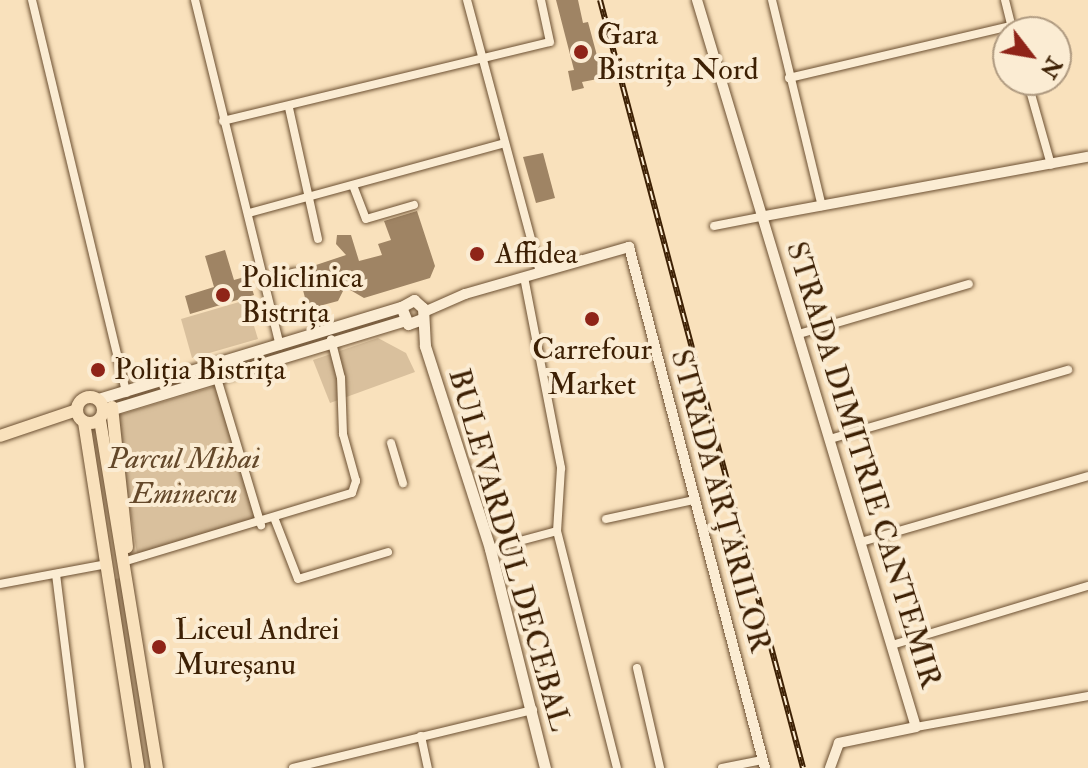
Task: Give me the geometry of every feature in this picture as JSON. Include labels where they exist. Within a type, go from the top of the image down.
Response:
[{"type":"main road","points":[[138,768],[107,564],[80,416],[86,397],[98,399],[126,393],[401,307],[416,316]]},
{"type":"main road","name":"BULEVARDUL DECEBAL","points":[[401,307],[416,316],[490,549],[533,710],[545,768]]},
{"type":"main road","points":[[0,436],[56,419],[105,413],[331,339],[416,316]]},
{"type":"main road","points":[[98,399],[105,413],[128,546],[123,562],[157,768]]},
{"type":"street","points":[[32,0],[126,393]]},
{"type":"street","points":[[195,0],[280,346]]},
{"type":"street","points":[[416,316],[450,299],[540,272],[467,0]]},
{"type":"street","points":[[223,121],[289,108],[550,42],[541,0]]},
{"type":"street","name":"STRADA DIMITRIE CANTEMIR","points":[[697,0],[765,216],[916,727]]},
{"type":"street","points":[[772,0],[822,206]]},
{"type":"street","points":[[789,78],[992,33]]},
{"type":"street","points":[[1032,96],[1051,165]]},
{"type":"street","points":[[289,108],[318,239]]},
{"type":"street","points":[[249,213],[354,188],[505,143]]},
{"type":"street","points":[[714,226],[1088,157]]},
{"type":"street","points":[[354,188],[366,219],[414,205]]},
{"type":"street","name":"STRADA ARȚARILOR","points":[[540,272],[629,247],[763,764]]},
{"type":"street","points":[[264,280],[295,272]]},
{"type":"street","points":[[524,277],[561,468],[557,531],[617,768]]},
{"type":"street","points":[[799,334],[969,284]]},
{"type":"street","points":[[123,562],[261,525],[354,489],[331,339]]},
{"type":"street","points":[[830,439],[1068,370]]},
{"type":"street","points":[[216,375],[261,525]]},
{"type":"street","points":[[391,443],[403,483]]},
{"type":"street","points":[[861,542],[1088,476]]},
{"type":"street","points":[[606,519],[694,500]]},
{"type":"street","points":[[275,520],[298,579],[388,552]]},
{"type":"street","points":[[490,549],[557,531]]},
{"type":"street","points":[[0,584],[107,564]]},
{"type":"street","points":[[56,574],[80,768]]},
{"type":"street","points":[[892,645],[1088,586]]},
{"type":"street","points":[[637,668],[660,768]]},
{"type":"street","points":[[830,768],[832,750],[857,738],[1088,696]]},
{"type":"street","points":[[293,768],[533,710]]},
{"type":"street","points":[[421,736],[428,768]]},
{"type":"street","points":[[342,757],[344,768]]},
{"type":"street","points":[[722,768],[763,764]]},
{"type":"green space","points":[[246,300],[258,339],[192,358],[181,319]]},
{"type":"green space","points":[[378,338],[406,353],[415,372],[330,403],[313,360]]},
{"type":"green space","name":"Parcul Mihai Eminescu","points":[[219,385],[261,525],[138,560],[115,416]]},
{"type":"green space","points":[[122,578],[154,768],[144,768],[114,579]]},
{"type":"building","name":"Gara Bistrița Nord","points":[[556,0],[578,0],[583,23],[588,22],[603,78],[582,82],[584,88],[572,91],[568,71],[574,70]]},
{"type":"building","points":[[543,153],[555,198],[536,203],[523,157]]},
{"type":"building","points":[[417,211],[435,266],[430,278],[364,298],[345,287],[338,301],[308,309],[300,279],[307,268],[346,255],[336,244],[337,235],[351,235],[359,261],[382,255],[378,244],[391,240],[384,221]]},
{"type":"building","name":"Policlinica Bistrița","points":[[225,250],[234,280],[248,276],[254,295],[190,314],[185,296],[214,287],[205,256]]},
{"type":"railway","points":[[600,0],[803,768]]},
{"type":"place","name":"Gara Bistrița Nord","points":[[581,52]]},
{"type":"place","name":"Affidea","points":[[477,254]]},
{"type":"place","name":"Policlinica Bistrița","points":[[223,295]]},
{"type":"place","name":"Carrefour Market","points":[[592,319]]},
{"type":"place","name":"Poliția Bistrița","points":[[98,370]]},
{"type":"place","name":"Liceul Andrei Mureșanu","points":[[159,647]]}]
